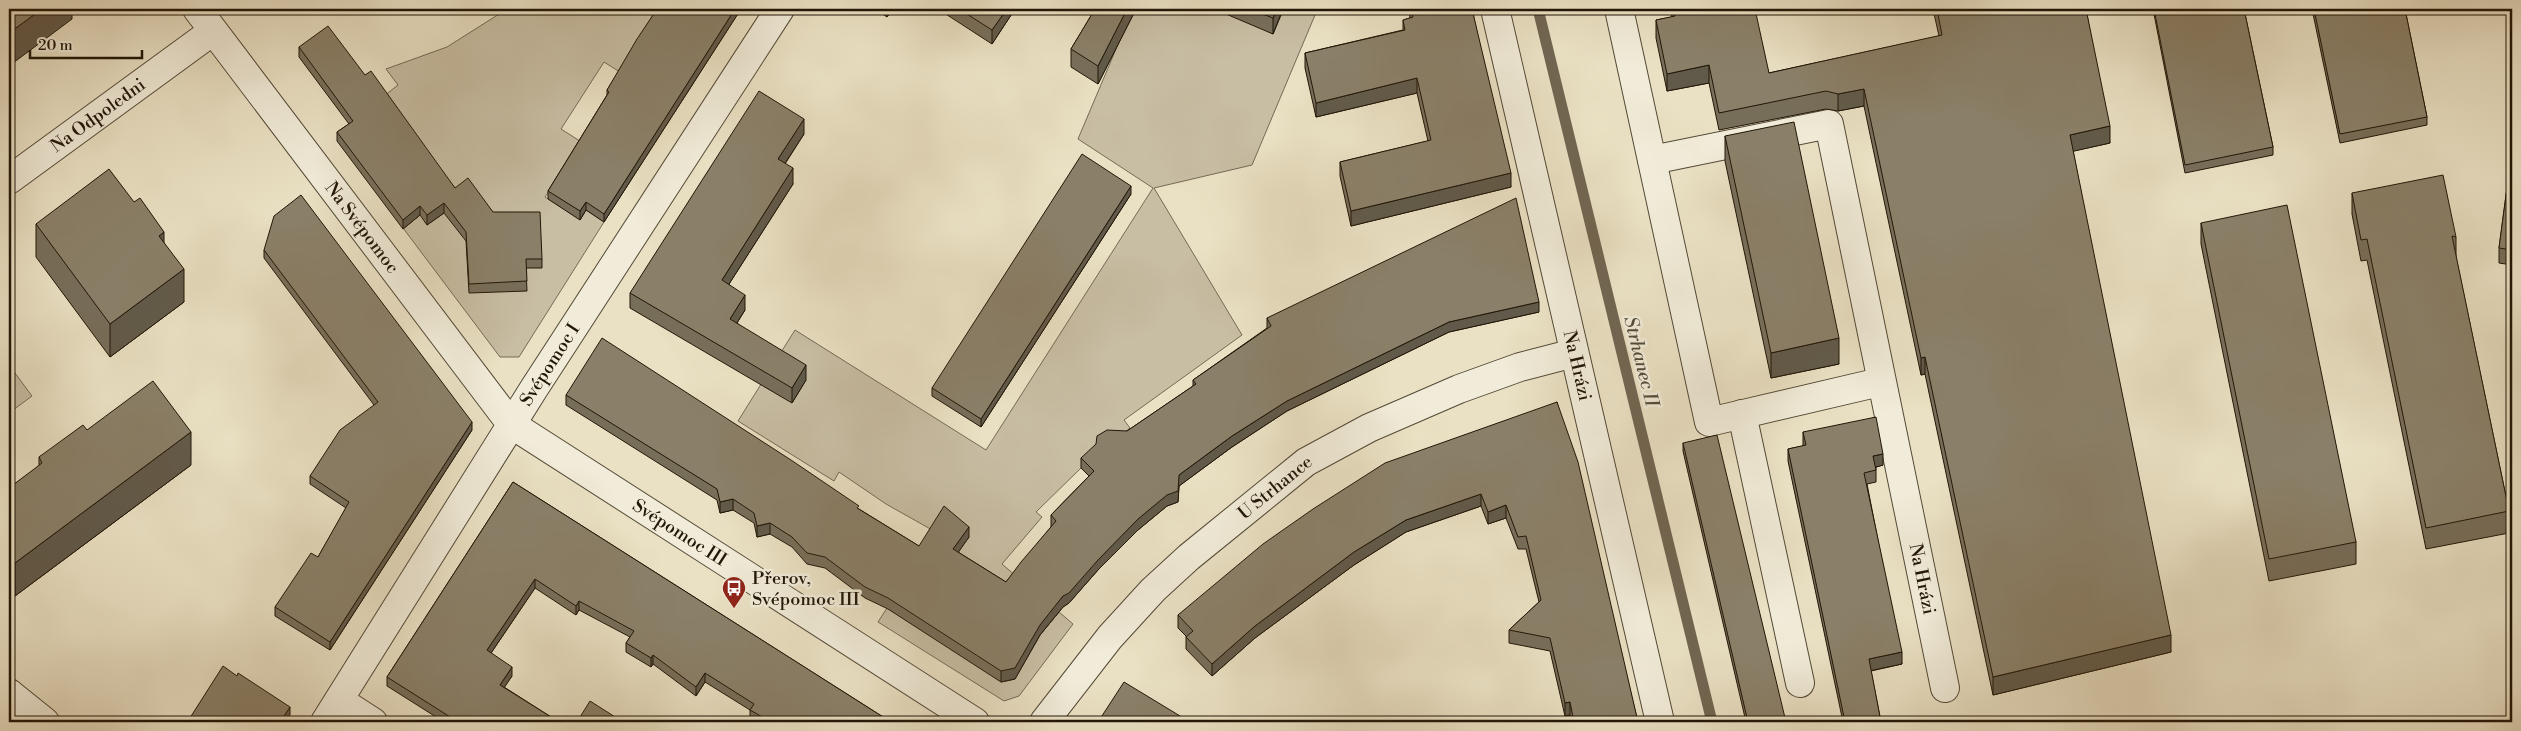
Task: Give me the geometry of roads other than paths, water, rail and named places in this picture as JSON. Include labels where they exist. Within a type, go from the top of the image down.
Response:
[{"type":"street","points":[[197,9],[213,31]]},
{"type":"street","name":"Svépomoc I","points":[[332,711],[511,424],[780,9]]},
{"type":"street","name":"Na Hrázi","points":[[1495,9],[1660,722]]},
{"type":"street","points":[[1619,9],[1709,422],[1880,382]]},
{"type":"street","name":"Na Odpoledni","points":[[9,180],[213,31]]},
{"type":"street","name":"Na Svépomoc","points":[[213,31],[511,424]]},
{"type":"street","name":"Na Hrázi","points":[[1652,160],[1829,124],[1880,382],[1945,688]]},
{"type":"street","name":"U Strhance","points":[[1044,722],[1110,637],[1153,590],[1190,557],[1306,462],[1369,428],[1459,388],[1574,353]]},
{"type":"street","points":[[1742,414],[1800,683]]},
{"type":"street","name":"Svépomoc III","points":[[511,424],[975,722]]},
{"type":"street","points":[[9,693],[45,722]]},
{"type":"street","points":[[332,711],[373,722]]},
{"type":"waterway","name":"Strhanec II","points":[[1538,9],[1712,722]]},
{"type":"place","name":"Přerov, Svépomoc III","points":[[734,609]]}]
